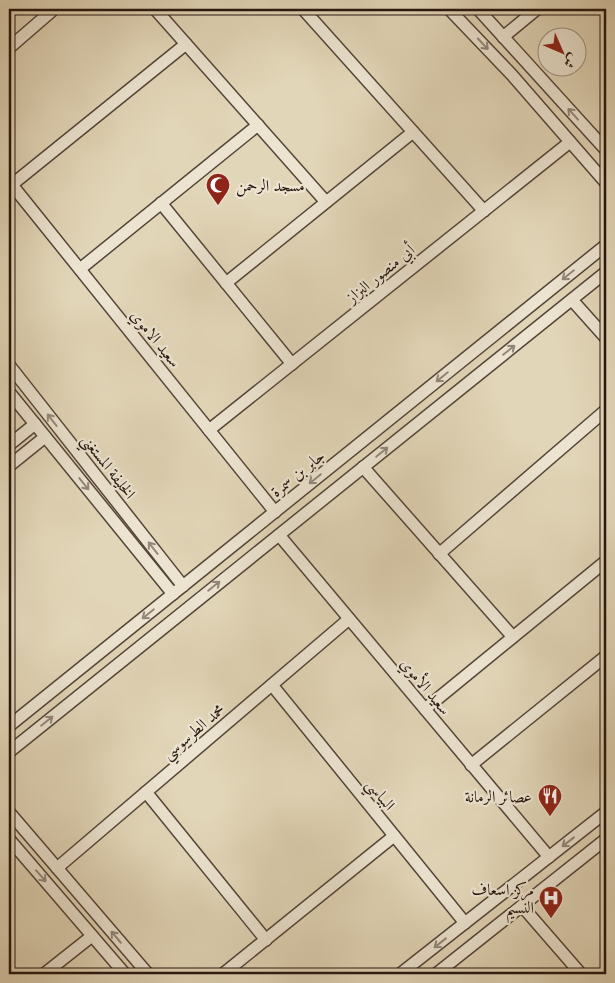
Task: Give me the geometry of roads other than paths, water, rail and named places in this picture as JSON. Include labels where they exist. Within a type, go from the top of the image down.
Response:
[{"type":"street","points":[[9,48],[54,9]]},
{"type":"street","points":[[154,9],[326,202]]},
{"type":"street","points":[[303,9],[484,211]]},
{"type":"street","points":[[449,9],[606,183]]},
{"type":"street","points":[[478,9],[606,150]]},
{"type":"street","points":[[503,36],[537,9]]},
{"type":"street","points":[[10,186],[186,44]]},
{"type":"street","points":[[80,270],[258,125]]},
{"type":"street","points":[[226,283],[413,132]]},
{"type":"street","name":"أبي منصور البزاز","points":[[209,430],[570,142]]},
{"type":"street","name":"سعيد الاموي","points":[[10,186],[275,512]]},
{"type":"street","points":[[161,204],[292,364]]},
{"type":"street","name":"جابر بن سمرة","points":[[9,726],[606,245]]},
{"type":"street","points":[[9,752],[606,272]]},
{"type":"street","points":[[572,300],[606,338]]},
{"type":"street","name":"الخليفة المستغني","points":[[9,366],[183,586]]},
{"type":"street","name":"الخليفة المستغني","points":[[9,392],[173,594]]},
{"type":"street","points":[[439,554],[606,410]]},
{"type":"street","points":[[9,445],[35,424]]},
{"type":"street","points":[[9,466],[45,437]]},
{"type":"street","points":[[363,467],[513,637]]},
{"type":"street","name":"سعيد الأموي","points":[[279,535],[549,857]]},
{"type":"street","points":[[425,709],[606,561]]},
{"type":"street","name":"محمد الطرسوسي","points":[[57,868],[349,619]]},
{"type":"street","points":[[472,765],[606,656]]},
{"type":"street","name":"البياسي","points":[[272,685],[465,923]]},
{"type":"street","points":[[146,792],[266,940]]},
{"type":"street","points":[[9,812],[148,974]]},
{"type":"street","points":[[400,974],[606,812]]},
{"type":"street","points":[[223,974],[394,836]]},
{"type":"street","points":[[9,839],[125,974]]},
{"type":"street","points":[[436,974],[606,839]]},
{"type":"street","points":[[522,906],[581,974]]},
{"type":"street","points":[[44,974],[92,936]]},
{"type":"place","name":"مسجد الرحمن","points":[[218,206]]},
{"type":"place","name":"عصائر الرمانة","points":[[550,817]]},
{"type":"place","name":"مركز اسعاف النسيم","points":[[551,919]]}]
